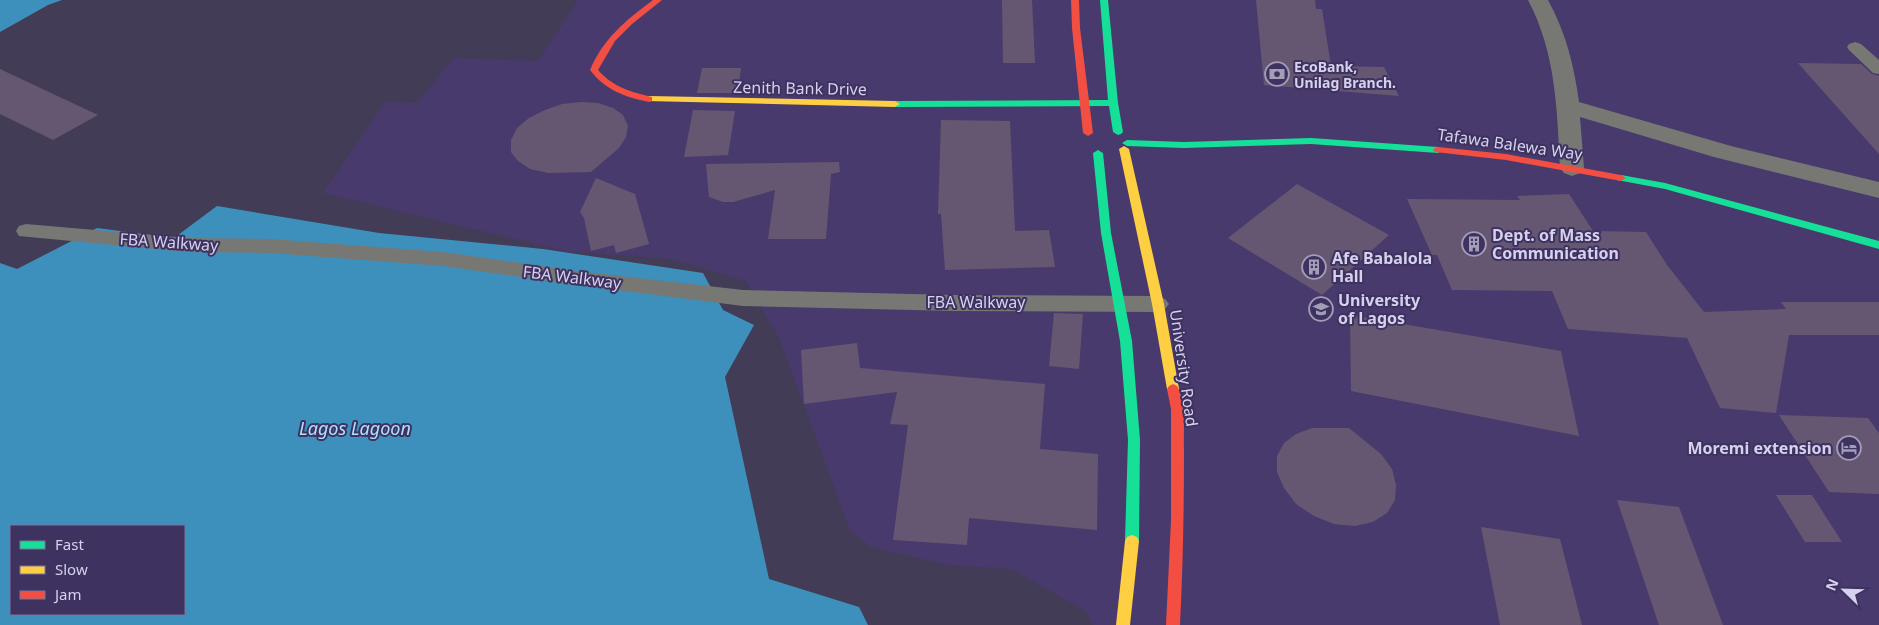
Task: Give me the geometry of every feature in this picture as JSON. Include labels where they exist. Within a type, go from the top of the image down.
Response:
[{"type":"main road","name":"Zenith Bank Drive","points":[[658,0],[608,41],[599,55],[594,70],[602,82],[627,95],[657,101],[710,103],[924,105],[1113,103]]},
{"type":"main road","name":"University Road","points":[[1075,0],[1084,103],[1106,142],[1158,304],[1177,410],[1178,520],[1172,625]]},
{"type":"main road","name":"University Road","points":[[1104,0],[1113,103],[1106,142],[1106,233],[1126,341],[1134,440],[1134,534],[1123,625]]},
{"type":"main road","name":"Tafawa Balewa Way","points":[[1106,142],[1184,145],[1311,141],[1433,149],[1506,157],[1666,186],[1879,245]]},
{"type":"street","points":[[1538,0],[1548,16],[1559,50],[1568,106],[1572,168]]},
{"type":"street","points":[[1568,106],[1641,129],[1789,170],[1879,190]]},
{"type":"lane","points":[[1855,47],[1879,69]]},
{"type":"lane","name":"FBA Walkway","points":[[26,231],[187,245],[270,246],[443,259],[576,278],[744,298],[955,303],[1158,304]]},
{"type":"shaded area","name":"University of Lagos","points":[[578,0],[1879,0],[1879,625],[1093,625],[1086,611],[1011,569],[947,565],[871,547],[850,530],[779,338],[746,281],[670,259],[565,251],[323,193],[385,102],[417,103],[454,58],[538,61]]},
{"type":"water","points":[[0,0],[62,0],[48,5],[0,32]]},
{"type":"water","name":"Lagos Lagoon","points":[[217,206],[379,233],[543,249],[703,273],[723,310],[754,325],[725,377],[769,579],[859,607],[868,625],[0,625],[0,263],[17,269],[97,228],[174,238]]},
{"type":"building","points":[[1002,0],[1032,0],[1035,63],[1003,63]]},
{"type":"building","points":[[1256,0],[1315,0],[1316,9],[1322,9],[1331,66],[1384,67],[1399,96],[1264,85]]},
{"type":"building","points":[[1798,63],[1861,64],[1872,74],[1879,76],[1879,154]]},
{"type":"building","points":[[702,68],[741,68],[738,93],[697,93]]},
{"type":"building","points":[[0,69],[98,115],[53,140],[0,114]]},
{"type":"building","points":[[598,103],[613,108],[623,115],[628,126],[626,137],[619,148],[591,172],[548,173],[530,169],[518,161],[511,152],[511,140],[517,128],[529,118],[545,110],[562,104]]},
{"type":"building","points":[[693,110],[735,111],[728,155],[684,157]]},
{"type":"building","points":[[941,120],[1010,121],[1015,231],[1049,230],[1055,267],[945,270],[941,214],[938,214]]},
{"type":"building","points":[[839,162],[840,172],[831,174],[826,239],[768,239],[775,190],[733,202],[723,202],[709,197],[706,164]]},
{"type":"building","points":[[596,178],[635,194],[649,244],[616,253],[614,245],[591,251],[584,218],[580,212]]},
{"type":"building","name":"Afe Babalola Hall","points":[[1297,184],[1389,235],[1322,295],[1228,238]]},
{"type":"building","points":[[1569,194],[1593,231],[1646,232],[1667,265],[1704,312],[1786,309],[1781,302],[1879,302],[1879,335],[1789,335],[1776,413],[1720,408],[1687,338],[1568,329],[1552,291],[1452,290],[1437,255],[1432,255],[1407,199],[1520,200],[1517,196]]},
{"type":"building","points":[[1054,313],[1083,314],[1079,369],[1049,366]]},
{"type":"building","points":[[1350,315],[1561,351],[1579,436],[1351,391]]},
{"type":"building","points":[[857,343],[860,368],[1045,384],[1040,449],[1098,454],[1097,530],[969,518],[967,545],[893,540],[908,425],[890,424],[897,392],[804,404],[801,350]]},
{"type":"building","points":[[1779,415],[1868,418],[1879,433],[1879,494],[1829,492]]},
{"type":"building","points":[[1312,428],[1349,428],[1381,454],[1392,469],[1396,485],[1395,500],[1387,513],[1373,522],[1355,526],[1334,524],[1314,516],[1296,504],[1284,488],[1277,472],[1277,456],[1284,443],[1296,434]]},
{"type":"building","points":[[1776,495],[1812,495],[1842,542],[1805,542]]},
{"type":"building","points":[[1617,500],[1679,507],[1723,625],[1659,625]]},
{"type":"building","points":[[1481,527],[1560,539],[1582,625],[1500,625]]},
{"type":"traffic: fast","points":[[1104,0],[1113,103],[1118,132]]},
{"type":"traffic: fast","points":[[895,104],[1113,103]]},
{"type":"traffic: fast","points":[[1127,143],[1184,145],[1311,141],[1438,150]]},
{"type":"traffic: fast","points":[[1098,153],[1106,233],[1126,341],[1134,440],[1132,541]]},
{"type":"traffic: fast","points":[[1621,178],[1665,186],[1879,245]]},
{"type":"traffic: slow","points":[[649,99],[895,104]]},
{"type":"traffic: slow","points":[[1124,149],[1158,304],[1173,389]]},
{"type":"traffic: slow","points":[[1123,625],[1132,541]]},
{"type":"traffic: jam","points":[[649,99],[618,90],[605,82],[594,70],[605,48],[620,30],[658,0]]},
{"type":"traffic: jam","points":[[1075,0],[1076,28],[1088,133]]},
{"type":"traffic: jam","points":[[1438,150],[1506,157],[1621,178]]},
{"type":"traffic: jam","points":[[1173,389],[1177,409],[1178,520],[1173,625]]},
{"type":"place","name":"EcoBank, Unilag Branch.","points":[[1277,74]]},
{"type":"place","name":"Dept. of Mass Communication","points":[[1474,244]]},
{"type":"place","name":"Afe Babalola Hall","points":[[1314,267]]},
{"type":"place","name":"University of Lagos","points":[[1321,309]]},
{"type":"place","name":"Moremi extension","points":[[1849,448]]}]
